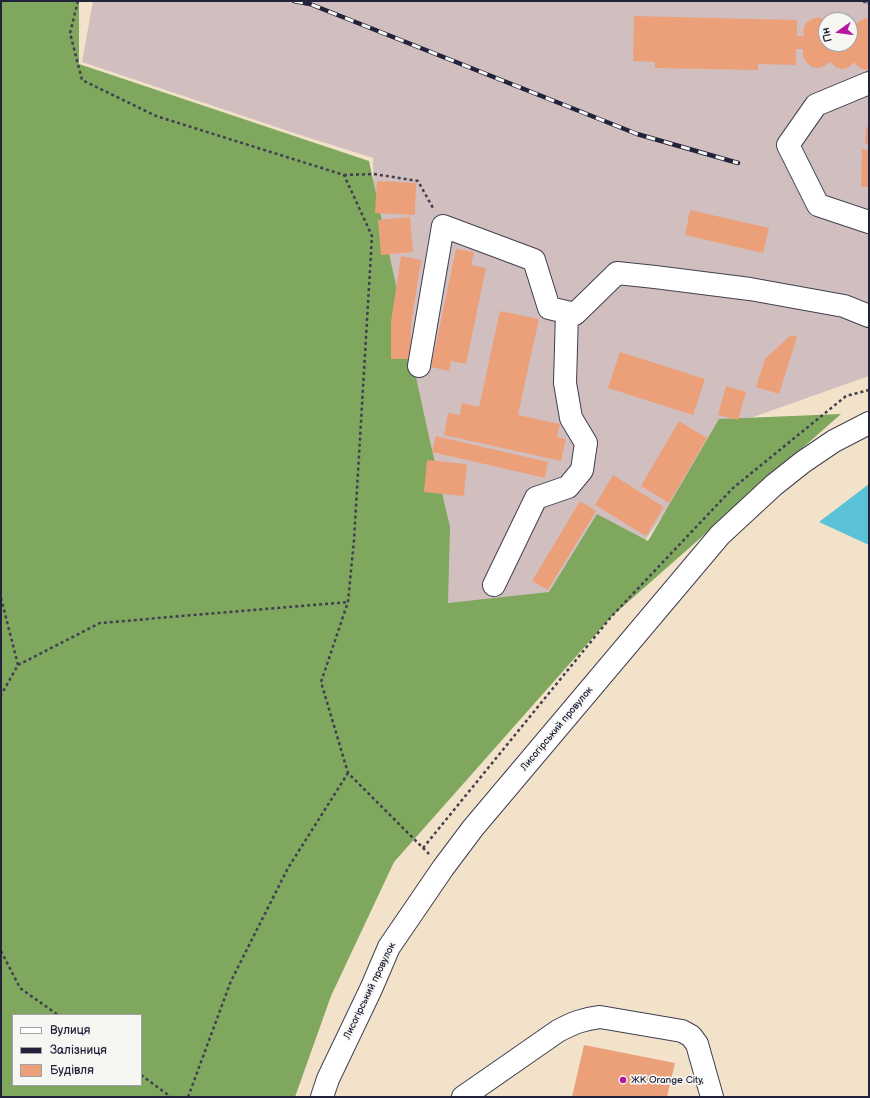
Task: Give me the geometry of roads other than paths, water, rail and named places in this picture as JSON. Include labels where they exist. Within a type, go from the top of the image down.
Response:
[{"type":"street","points":[[869,83],[816,105],[788,145],[818,205],[869,222]]},
{"type":"street","points":[[419,366],[443,226],[534,260],[548,308],[575,314],[617,273],[655,276],[750,289],[844,306],[869,316]]},
{"type":"street","points":[[494,585],[536,498],[568,487],[582,470],[586,443],[571,418],[565,383],[567,312]]},
{"type":"street","name":"Лисогірський провулок","points":[[322,1097],[328,1079],[371,989],[389,947],[443,868],[473,828],[720,535],[774,485],[803,462],[834,441],[869,424]]},
{"type":"street","points":[[463,1097],[558,1031],[575,1022],[587,1018],[600,1017],[682,1031],[691,1036],[697,1044],[712,1097]]},
{"type":"water","points":[[869,484],[869,545],[819,522]]},
{"type":"railway","points":[[294,1],[310,4],[637,134],[738,163]]},
{"type":"place","name":"ЖК Orange City,","points":[[623,1080]]}]
